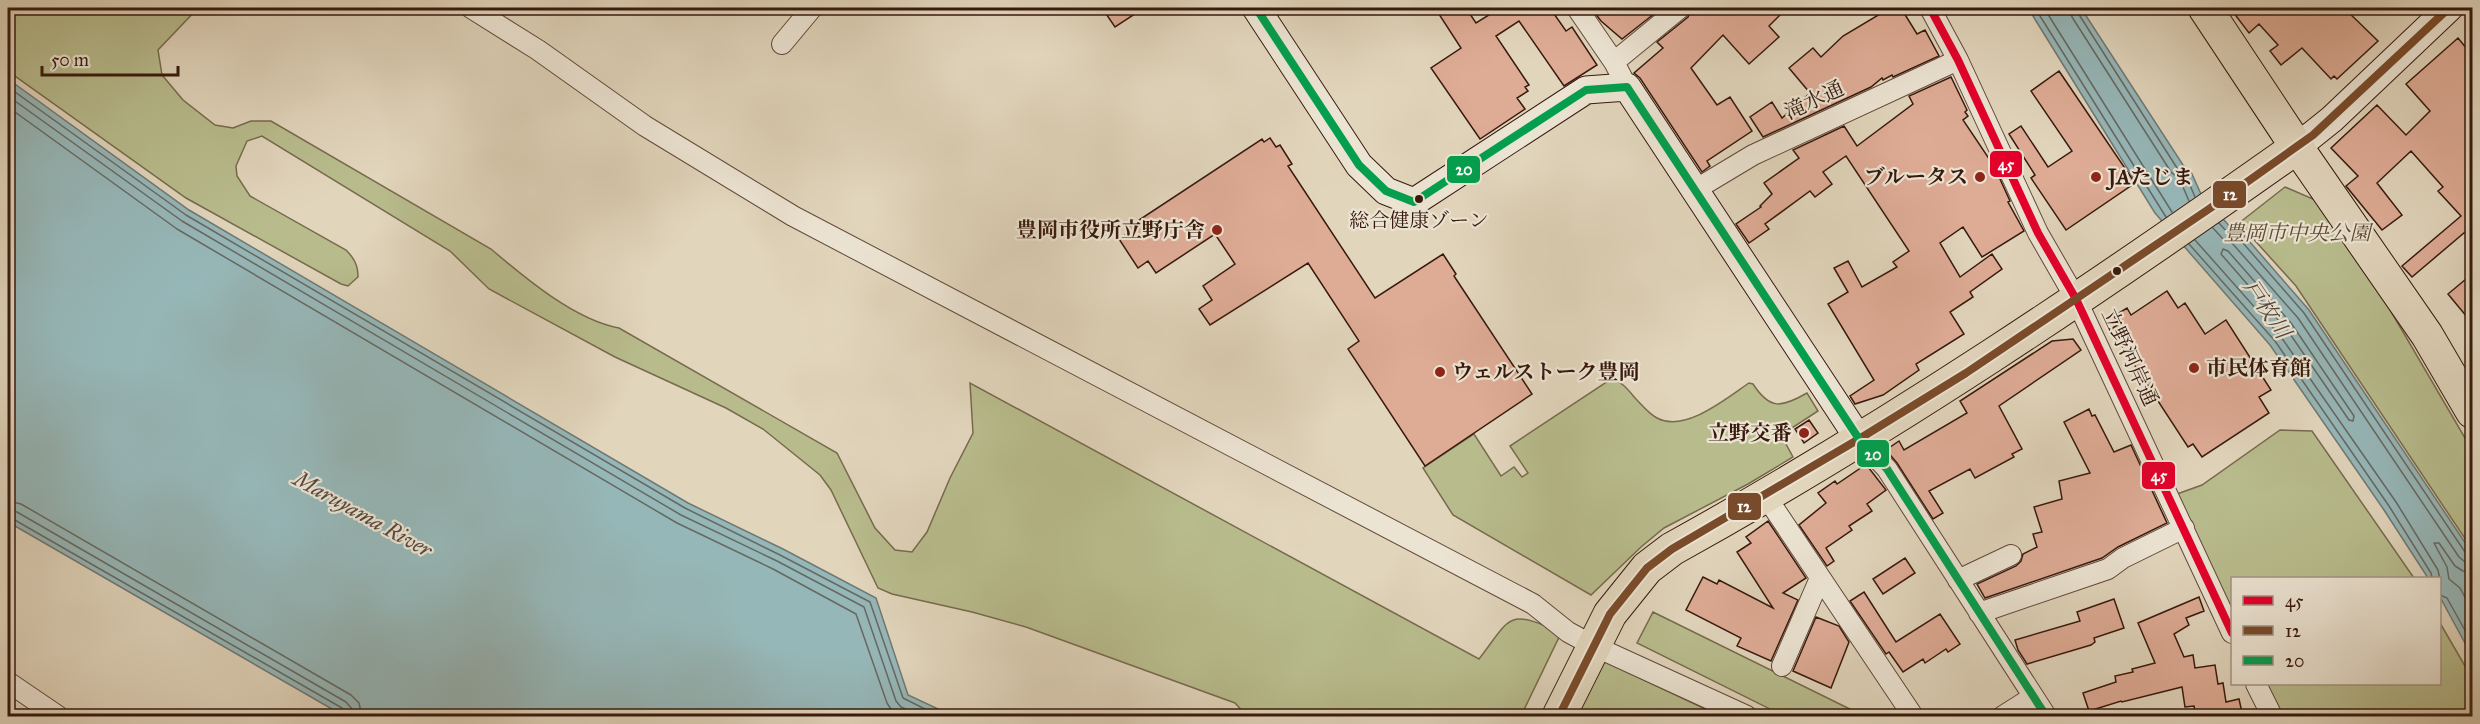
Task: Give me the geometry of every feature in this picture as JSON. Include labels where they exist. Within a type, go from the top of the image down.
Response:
[{"type":"highway","points":[[1559,717],[1611,614],[1647,568],[1671,549],[1859,440],[1966,373],[2297,147],[2205,8]]},
{"type":"main road","points":[[2297,147],[2427,335],[2472,412]]},
{"type":"street","points":[[471,8],[538,50],[645,126],[793,216],[1533,604],[1591,652],[1747,717]]},
{"type":"street","points":[[782,44],[812,8]]},
{"type":"street","points":[[1256,8],[1359,165],[1386,191],[1414,201],[1586,90],[1627,87]]},
{"type":"street","points":[[1576,8],[1614,62],[1627,87],[1693,191],[1859,440],[1887,470],[2046,717]]},
{"type":"street","points":[[1614,62],[1680,8]]},
{"type":"street","name":"立野河岸通","points":[[1930,8],[1958,60],[2037,233],[2076,299],[2231,631]]},
{"type":"street","points":[[2297,147],[2332,119],[2449,8]]},
{"type":"street","name":"滝水通","points":[[1693,191],[1753,155],[1958,60]]},
{"type":"street","points":[[1765,495],[1913,717]]},
{"type":"street","points":[[1979,614],[2108,569],[2123,558],[2184,528]]},
{"type":"street","points":[[1958,580],[2011,555]]},
{"type":"street","points":[[1782,666],[1820,578]]},
{"type":"street","points":[[8,682],[58,717]]},
{"type":"street","points":[[2256,685],[2272,717]]},
{"type":"street","points":[[2003,717],[2033,697]]},
{"type":"green space","points":[[8,8],[198,8],[158,50],[162,75],[183,100],[215,125],[233,128],[251,121],[271,121],[491,249],[535,285],[568,307],[602,323],[619,328],[837,453],[875,528],[895,550],[912,552],[927,532],[950,478],[973,433],[970,383],[1479,659],[1498,633],[1512,620],[1530,620],[1561,633],[1521,716],[1247,716],[1235,703],[1026,627],[892,594],[878,588],[831,490],[820,475],[763,429],[726,408],[615,357],[489,289],[450,251],[262,136],[247,141],[236,166],[237,176],[250,196],[346,250],[355,262],[358,273],[358,277],[348,286],[186,198],[8,71]]},
{"type":"green space","name":"豊岡市中央公園","points":[[2285,187],[2320,202],[2382,296],[2472,450],[2472,549],[2296,286],[2239,223]]},
{"type":"green space","points":[[1611,379],[1625,387],[1651,414],[1668,421],[1680,421],[1705,412],[1749,383],[1753,384],[1765,398],[1777,404],[1790,402],[1807,393],[1818,411],[1781,435],[1793,457],[1748,484],[1664,528],[1591,595],[1453,515],[1423,468],[1474,434],[1501,476],[1514,467],[1522,477],[1528,473],[1510,446]]},
{"type":"green space","points":[[2280,430],[2312,431],[2413,577],[2231,577],[2231,610],[2177,494],[2202,485]]},
{"type":"green space","points":[[1653,612],[1864,716],[1784,716],[1637,643]]},
{"type":"green space","points":[[2441,625],[2472,678],[2472,716],[2282,716],[2266,685],[2441,685]]},
{"type":"green space","points":[[1602,660],[1720,716],[1575,716]]},
{"type":"water","name":"戸枚川","points":[[2028,8],[2081,8],[2183,165],[2191,172],[2201,194],[2232,229],[2236,226],[2309,310],[2472,553],[2472,656],[2441,599],[2441,577],[2427,577],[2270,345],[2155,213]]},
{"type":"water","name":"Maruyama River","points":[[8,79],[189,210],[688,503],[876,598],[908,695],[953,716],[344,716],[8,522]]},
{"type":"building","points":[[1102,8],[1144,8],[1115,27]]},
{"type":"building","points":[[1435,8],[1466,8],[1476,23],[1500,8],[1550,8],[1566,31],[1572,27],[1597,65],[1564,86],[1519,21],[1496,36],[1529,85],[1525,87],[1528,91],[1517,98],[1525,109],[1480,139],[1431,68],[1461,48]]},
{"type":"building","points":[[1591,8],[1657,8],[1659,10],[1622,39],[1601,21]]},
{"type":"building","points":[[1692,8],[1787,8],[1769,26],[1779,37],[1749,64],[1723,35],[1691,68],[1717,105],[1730,97],[1752,131],[1707,161],[1710,166],[1702,172],[1640,78],[1634,73],[1663,48],[1657,42],[1688,17]]},
{"type":"building","points":[[1890,8],[1901,8],[1917,34],[1925,30],[1939,56],[1893,77],[1892,75],[1883,80],[1882,78],[1871,87],[1763,137],[1750,117],[1772,102],[1782,118],[1810,93],[1789,68],[1813,48],[1821,57],[1843,36]]},
{"type":"building","points":[[2230,8],[2344,8],[2378,41],[2337,79],[2334,76],[2331,79],[2302,48],[2281,65],[2270,51],[2278,45],[2259,24],[2249,33]]},
{"type":"building","points":[[2458,38],[2472,55],[2472,228],[2412,277],[2402,266],[2461,216],[2438,191],[2443,187],[2411,151],[2377,183],[2402,215],[2382,230],[2346,186],[2358,176],[2331,148],[2377,105],[2406,135],[2430,111],[2406,84]]},
{"type":"building","points":[[2059,71],[2135,183],[2066,230],[2031,178],[2035,175],[2009,134],[2021,126],[2048,167],[2072,151],[2031,91]]},
{"type":"building","points":[[1951,77],[1967,110],[1965,112],[1968,116],[1963,120],[1994,166],[2010,201],[2008,202],[2024,231],[1982,257],[1963,227],[1940,243],[1960,277],[1992,254],[2002,269],[1970,292],[1973,297],[1950,312],[1964,334],[1916,364],[1919,370],[1883,395],[1855,404],[1850,396],[1874,380],[1828,304],[1848,292],[1834,268],[1848,261],[1862,287],[1897,267],[1893,262],[1909,251],[1846,156],[1823,172],[1832,184],[1815,197],[1810,191],[1765,224],[1769,229],[1749,243],[1736,224],[1761,207],[1772,194],[1764,183],[1799,158],[1793,150],[1844,126],[1857,146],[1913,104],[1909,96]]},
{"type":"building","points":[[1270,138],[1276,147],[1280,145],[1292,164],[1288,166],[1375,298],[1443,254],[1456,274],[1454,276],[1532,394],[1425,466],[1348,349],[1359,341],[1308,263],[1210,325],[1199,309],[1212,300],[1203,286],[1235,264],[1215,234],[1156,273],[1148,261],[1138,268],[1119,239],[1130,232],[1127,228],[1262,139],[1264,142]]},
{"type":"building","points":[[2472,274],[2472,323],[2448,294]]},
{"type":"building","points":[[2167,291],[2178,308],[2185,303],[2205,334],[2226,320],[2271,390],[2259,397],[2269,413],[2202,457],[2193,444],[2188,447],[2111,329],[2119,324],[2114,316],[2127,308],[2131,315]]},
{"type":"building","points":[[2073,339],[2081,350],[1999,406],[2022,449],[2012,454],[2014,457],[1975,478],[1970,469],[1929,491],[1943,513],[1933,519],[1886,450],[1899,441],[1904,450],[1967,413],[1960,401],[2052,341]]},
{"type":"building","points":[[2089,409],[2092,416],[2095,415],[2114,452],[2131,445],[2167,523],[2118,547],[2102,558],[1985,598],[1977,584],[2016,566],[2023,554],[2037,547],[2033,534],[2042,532],[2034,507],[2062,499],[2059,481],[2090,473],[2064,422]]},
{"type":"building","points":[[1809,420],[1818,433],[1804,443],[1795,429]]},
{"type":"building","points":[[1865,463],[1886,490],[1867,504],[1872,511],[1849,526],[1852,530],[1826,548],[1834,561],[1827,566],[1799,525],[1826,503],[1818,493],[1835,481],[1837,484]]},
{"type":"building","points":[[1768,521],[1806,578],[1783,593],[1798,600],[1771,661],[1737,646],[1741,638],[1686,610],[1703,577],[1717,584],[1719,580],[1773,608],[1737,552],[1751,543],[1746,537]]},
{"type":"building","points":[[1905,558],[1915,573],[1883,594],[1873,579]]},
{"type":"building","points":[[1864,592],[1896,642],[1940,614],[1960,644],[1948,652],[1946,649],[1925,663],[1923,659],[1903,672],[1889,652],[1886,654],[1850,601]]},
{"type":"building","points":[[2199,597],[2204,611],[2186,618],[2189,625],[2174,634],[2184,657],[2193,655],[2195,668],[2215,665],[2218,684],[2223,683],[2226,702],[2239,699],[2243,717],[2192,717],[2191,711],[2195,711],[2194,706],[2185,707],[2182,687],[2089,711],[2083,693],[2116,682],[2115,676],[2155,663],[2138,623]]},
{"type":"building","points":[[2114,599],[2124,628],[2094,638],[2095,642],[2091,645],[2027,664],[2018,650],[2015,640],[2080,621],[2077,612]]},
{"type":"building","points":[[1816,617],[1839,626],[1849,642],[1831,688],[1793,671]]},
{"type":"transit line","name":"20","points":[[1256,8],[1359,165],[1386,191],[1414,202],[1586,90],[1627,87],[1859,439],[1887,469],[2046,716]]},
{"type":"transit line","name":"45","points":[[1930,8],[1958,60],[2038,233],[2076,299],[2231,631]]},
{"type":"transit line","name":"12","points":[[1559,716],[1610,614],[1647,568],[1672,549],[1966,373],[2209,209],[2313,135],[2449,8]]},
{"type":"place","name":"ブルータス","points":[[1980,177]]},
{"type":"place","name":"JAたじま","points":[[2096,177]]},
{"type":"place","name":"総合健康ゾーン","points":[[1419,199]]},
{"type":"place","name":"豊岡市役所立野庁舎","points":[[1217,230]]},
{"type":"place","name":"市民体育館","points":[[2194,368]]},
{"type":"place","name":"ウェルストーク豊岡","points":[[1440,372]]},
{"type":"place","name":"立野交番","points":[[1804,433]]}]
